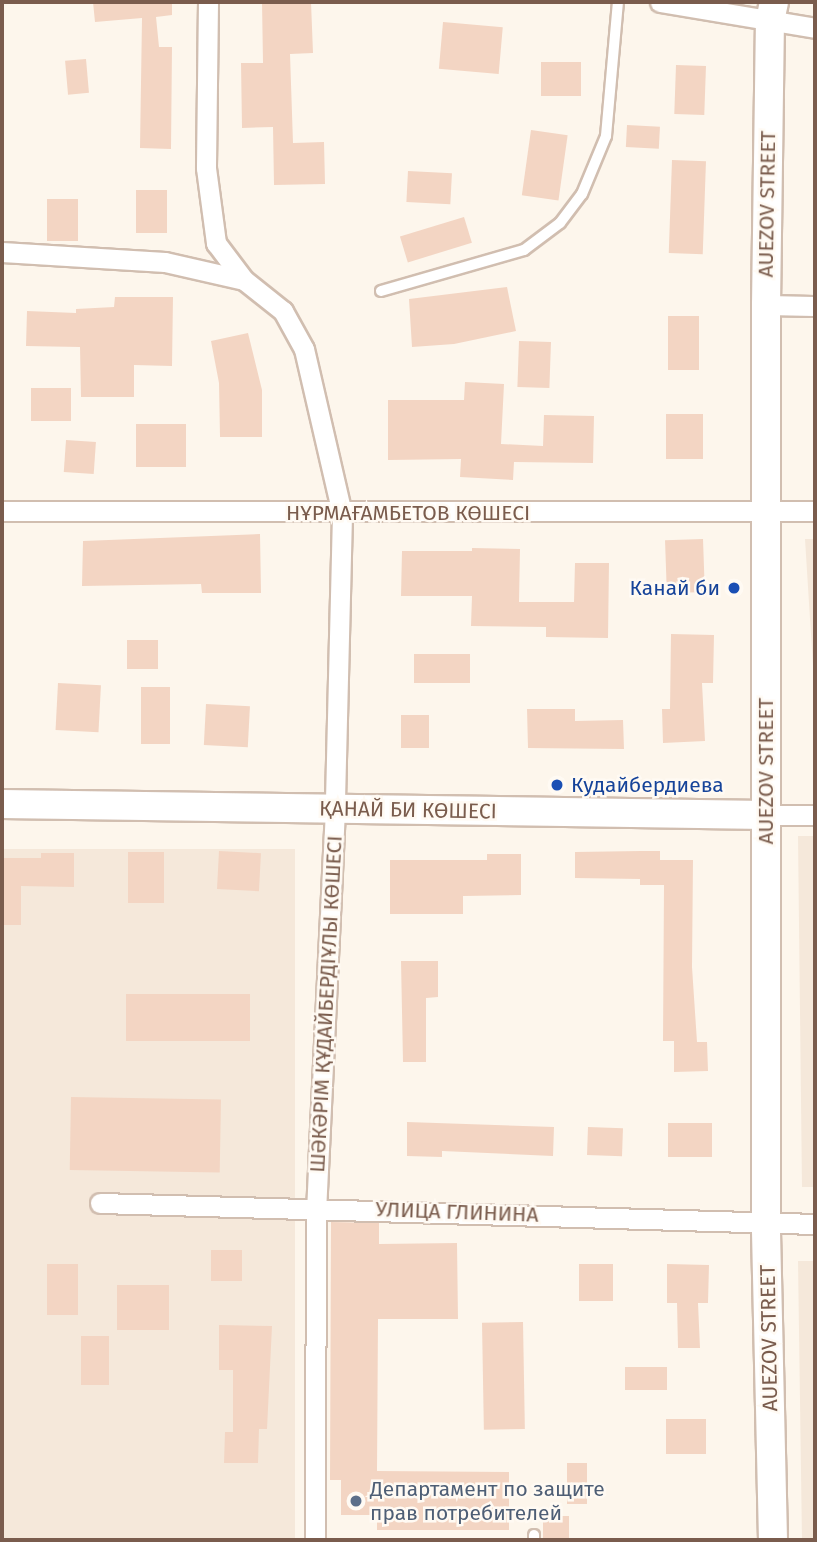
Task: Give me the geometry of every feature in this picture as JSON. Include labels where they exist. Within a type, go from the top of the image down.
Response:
[{"type":"main road","name":"AUEZOV STREET","points":[[772,11],[766,306],[766,1224],[773,1540]]},
{"type":"main road","name":"ҚАНАЙ БИ КӨШЕСІ","points":[[2,804],[766,815]]},
{"type":"street","name":"ШӘКӘРІМ ҚҰДАЙБЕРДІҰЛЫ КӨШЕСІ","points":[[208,2],[208,180],[216,243],[244,280],[284,311],[304,349],[342,514],[335,809],[316,1206],[315,1540]]},
{"type":"street","points":[[660,2],[772,11],[815,28]]},
{"type":"street","points":[[2,252],[165,262],[244,280]]},
{"type":"street","points":[[766,306],[815,306]]},
{"type":"street","name":"НҰРМАҒАМБЕТОВ КӨШЕСІ","points":[[2,511],[342,514],[815,511]]},
{"type":"street","name":"ҚАНАЙ БИ КӨШЕСІ","points":[[766,815],[815,815]]},
{"type":"street","name":"УЛИЦА ГЛИНИНА","points":[[100,1203],[316,1206],[815,1224]]},
{"type":"lane","points":[[381,291],[524,250],[560,223],[582,194],[606,136],[618,2]]},
{"type":"shaded area","points":[[805,539],[815,539],[815,698]]},
{"type":"shaded area","points":[[798,836],[815,836],[815,1187],[802,1187]]},
{"type":"shaded area","points":[[2,849],[295,849],[295,1540],[2,1540]]},
{"type":"shaded area","points":[[798,1261],[815,1261],[815,1540],[802,1540]]},
{"type":"building","points":[[93,2],[172,2],[172,15],[156,17],[159,47],[172,47],[171,149],[140,148],[142,18],[95,22]]},
{"type":"building","points":[[262,2],[311,2],[313,53],[290,54],[293,143],[324,142],[325,184],[274,185],[273,127],[242,128],[241,63],[263,63]]},
{"type":"building","points":[[443,22],[503,27],[499,74],[439,69]]},
{"type":"building","points":[[86,59],[89,93],[68,95],[65,61]]},
{"type":"building","points":[[541,62],[581,62],[581,96],[541,96]]},
{"type":"building","points":[[676,65],[706,66],[704,115],[674,114]]},
{"type":"building","points":[[627,125],[660,127],[659,149],[626,147]]},
{"type":"building","points":[[531,130],[568,135],[558,201],[522,195]]},
{"type":"building","points":[[672,160],[706,161],[703,254],[669,253]]},
{"type":"building","points":[[408,171],[452,173],[450,204],[406,202]]},
{"type":"building","points":[[136,190],[167,190],[167,233],[136,233]]},
{"type":"building","points":[[47,199],[78,199],[78,241],[47,241]]},
{"type":"building","points":[[464,217],[472,243],[408,262],[400,237]]},
{"type":"building","points":[[507,287],[516,331],[454,344],[412,347],[409,299]]},
{"type":"building","points":[[115,297],[173,297],[172,366],[134,365],[134,397],[81,397],[80,347],[26,346],[27,311],[76,313],[76,309],[114,307]]},
{"type":"building","points":[[668,316],[699,316],[699,370],[668,370]]},
{"type":"building","points":[[248,333],[262,390],[262,437],[220,437],[219,383],[211,341]]},
{"type":"building","points":[[519,341],[551,342],[549,388],[517,387]]},
{"type":"building","points":[[465,382],[504,384],[501,444],[543,446],[544,415],[594,416],[593,463],[514,462],[513,480],[460,477],[461,459],[388,460],[388,400],[464,400]]},
{"type":"building","points":[[31,388],[71,388],[71,421],[31,421]]},
{"type":"building","points":[[666,414],[703,414],[703,459],[666,459]]},
{"type":"building","points":[[136,424],[186,424],[186,467],[136,467]]},
{"type":"building","points":[[66,440],[96,442],[94,474],[64,472]]},
{"type":"building","points":[[260,534],[261,593],[202,593],[201,584],[82,586],[83,541]]},
{"type":"building","points":[[703,539],[705,592],[667,593],[665,540]]},
{"type":"building","points":[[472,548],[520,549],[519,602],[574,602],[575,563],[609,563],[608,638],[546,637],[546,627],[471,626],[472,596],[401,596],[402,551],[472,551]]},
{"type":"building","points":[[671,634],[714,635],[713,683],[702,683],[705,741],[663,743],[662,709],[670,709]]},
{"type":"building","points":[[127,640],[158,640],[158,669],[127,669]]},
{"type":"building","points":[[414,654],[470,654],[470,683],[414,683]]},
{"type":"building","points":[[58,683],[101,685],[98,732],[56,730]]},
{"type":"building","points":[[141,687],[170,687],[170,744],[141,744]]},
{"type":"building","points":[[206,704],[250,706],[248,747],[204,745]]},
{"type":"building","points":[[527,709],[575,709],[575,721],[623,720],[624,749],[528,748]]},
{"type":"building","points":[[401,715],[429,715],[429,748],[401,748]]},
{"type":"building","points":[[219,851],[261,853],[259,891],[217,889]]},
{"type":"building","points":[[660,851],[660,860],[693,860],[692,967],[697,1042],[707,1042],[708,1071],[674,1072],[674,1041],[663,1041],[664,885],[640,885],[640,879],[575,878],[575,852]]},
{"type":"building","points":[[128,852],[164,852],[164,903],[128,903]]},
{"type":"building","points":[[41,853],[74,853],[74,887],[21,886],[21,925],[2,925],[2,858],[41,858]]},
{"type":"building","points":[[487,854],[521,854],[521,895],[463,896],[463,914],[390,914],[390,860],[487,860]]},
{"type":"building","points":[[401,961],[438,961],[438,997],[426,998],[426,1062],[403,1062]]},
{"type":"building","points":[[126,994],[250,994],[250,1041],[126,1041]]},
{"type":"building","points":[[71,1097],[221,1100],[220,1173],[70,1170]]},
{"type":"building","points":[[407,1122],[554,1127],[553,1156],[442,1151],[442,1157],[407,1156]]},
{"type":"building","points":[[668,1123],[712,1123],[712,1157],[668,1157]]},
{"type":"building","points":[[588,1127],[623,1128],[622,1156],[587,1155]]},
{"type":"building","points":[[331,1222],[379,1223],[379,1244],[457,1243],[458,1319],[378,1319],[377,1471],[509,1472],[509,1530],[377,1530],[377,1515],[341,1515],[341,1480],[330,1480]]},
{"type":"building","points":[[211,1250],[242,1250],[242,1281],[211,1281]]},
{"type":"building","points":[[47,1264],[78,1264],[78,1315],[47,1315]]},
{"type":"building","points":[[579,1264],[613,1264],[613,1301],[579,1301]]},
{"type":"building","points":[[667,1264],[709,1265],[708,1303],[698,1303],[700,1348],[678,1348],[677,1303],[667,1303]]},
{"type":"building","points":[[117,1285],[169,1285],[169,1330],[117,1330]]},
{"type":"building","points":[[523,1322],[525,1429],[484,1430],[482,1323]]},
{"type":"building","points":[[219,1325],[272,1326],[267,1429],[259,1429],[258,1463],[224,1463],[225,1432],[233,1432],[233,1370],[219,1370]]},
{"type":"building","points":[[81,1336],[109,1336],[109,1385],[81,1385]]},
{"type":"building","points":[[625,1367],[667,1367],[667,1390],[625,1390]]},
{"type":"building","points":[[666,1419],[706,1419],[706,1454],[666,1454]]},
{"type":"building","points":[[567,1463],[587,1463],[587,1504],[567,1504]]},
{"type":"building","points":[[543,1516],[569,1516],[569,1540],[543,1540]]},
{"type":"place","name":"Канай би","points":[[734,588]]},
{"type":"place","name":"Кудайбердиева","points":[[557,785]]},
{"type":"place","name":"Департамент по защите прав потребителей","points":[[356,1501]]}]
